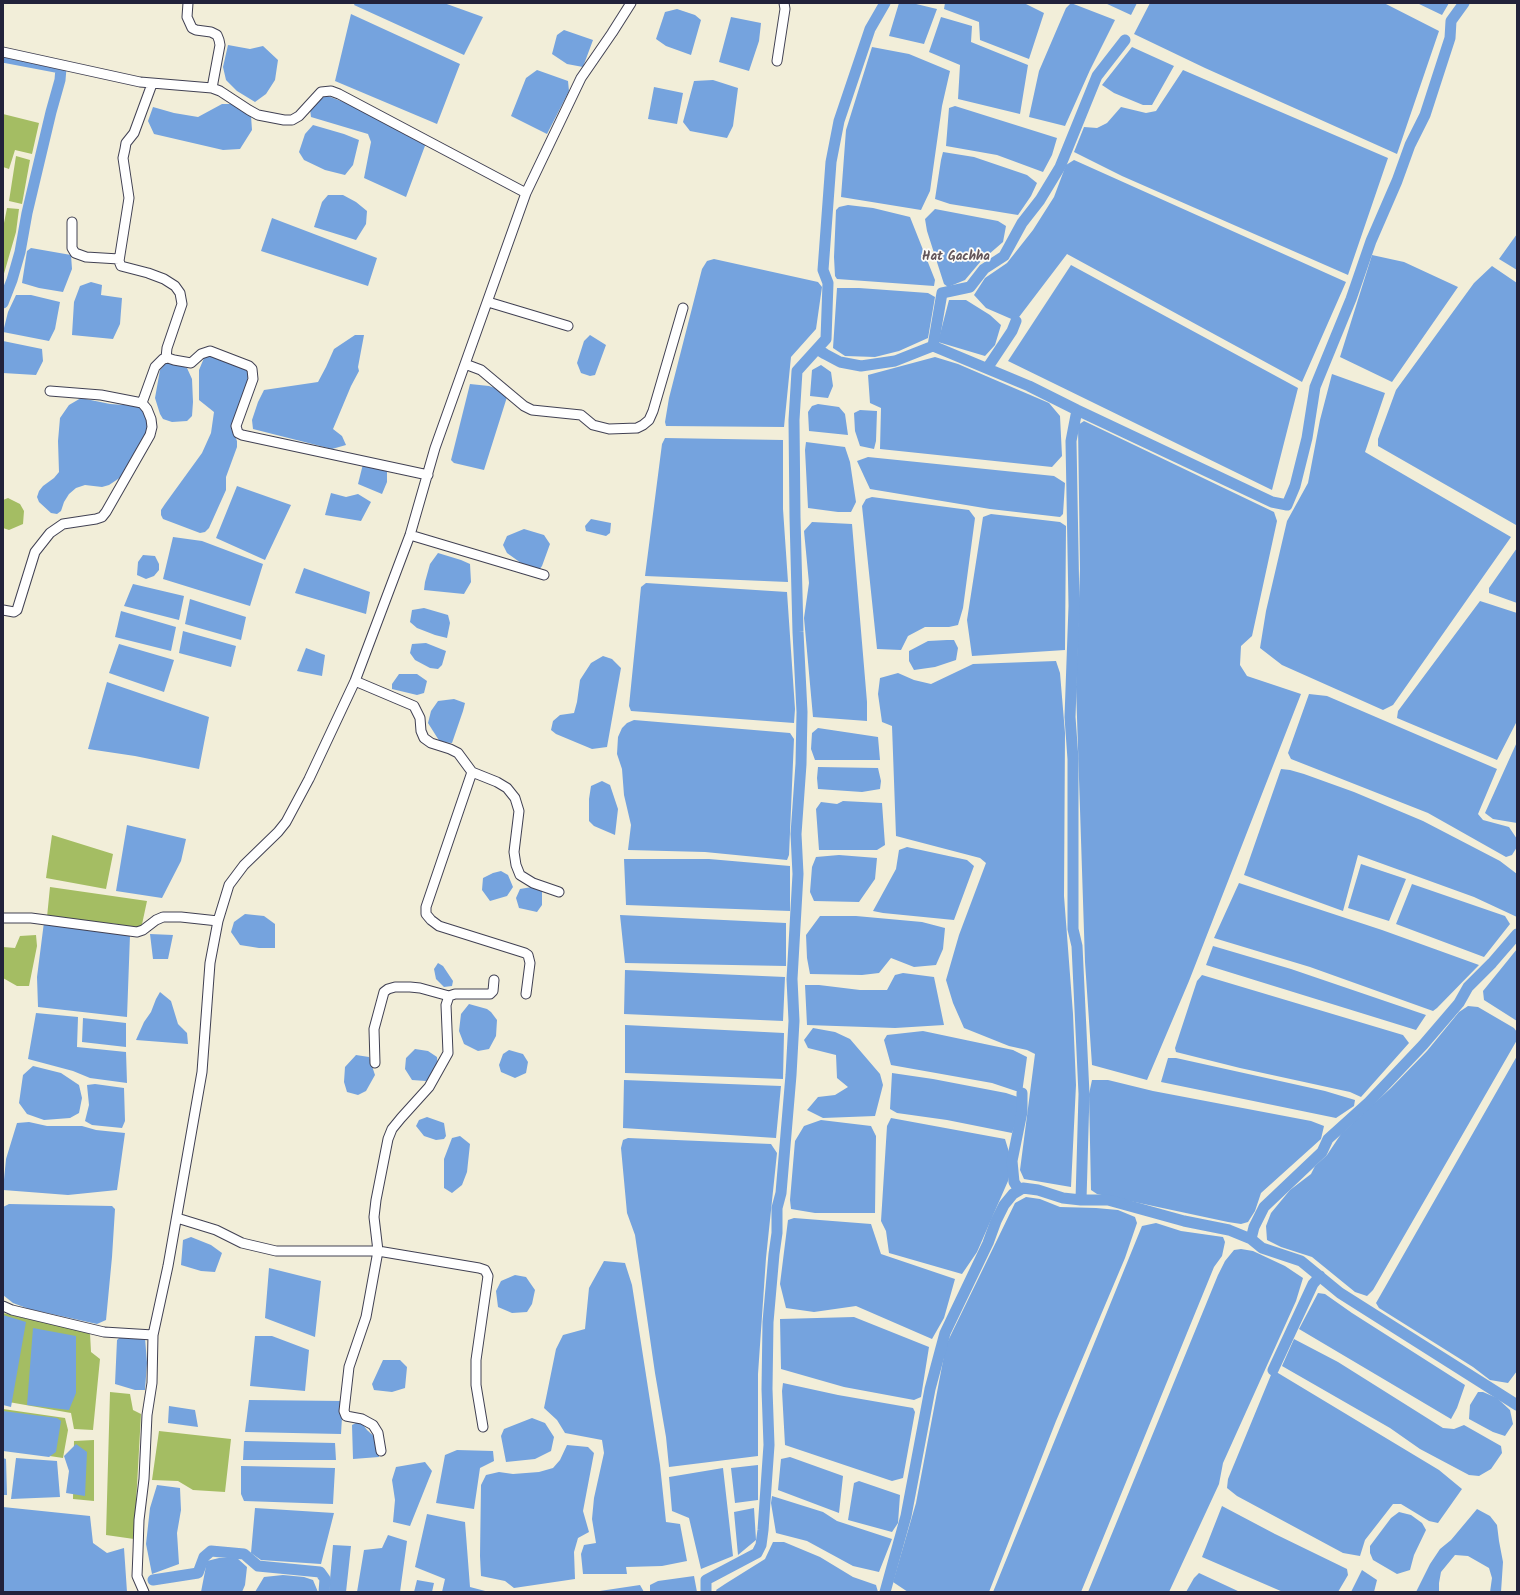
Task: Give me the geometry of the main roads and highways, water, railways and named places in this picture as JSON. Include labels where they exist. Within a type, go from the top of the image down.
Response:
[{"type":"water","points":[[355,3],[444,3],[483,17],[464,55],[354,5]]},
{"type":"water","points":[[899,3],[912,3],[937,9],[924,44],[889,36]]},
{"type":"water","points":[[945,3],[1024,3],[1044,13],[1029,59],[980,40],[979,22],[944,9]]},
{"type":"water","points":[[1071,3],[1115,20],[1090,70],[1065,126],[1029,117],[1039,71],[1066,8]]},
{"type":"water","points":[[1105,3],[1137,3],[1131,15]]},
{"type":"water","points":[[1150,3],[1384,3],[1439,31],[1397,154],[1205,68],[1134,34]]},
{"type":"water","points":[[1417,3],[1449,3],[1442,15]]},
{"type":"water","points":[[677,9],[695,15],[701,20],[691,55],[666,46],[656,39],[665,12]]},
{"type":"water","points":[[351,14],[460,64],[437,124],[335,81]]},
{"type":"water","points":[[731,17],[761,23],[759,41],[749,71],[719,62]]},
{"type":"water","points":[[941,17],[972,26],[971,42],[1028,65],[1020,114],[958,99],[960,65],[929,52]]},
{"type":"water","points":[[564,30],[593,40],[583,67],[567,64],[552,54],[557,35]]},
{"type":"water","points":[[228,45],[250,49],[263,46],[278,60],[275,80],[266,94],[255,102],[237,91],[226,80],[223,67]]},
{"type":"water","points":[[872,47],[909,54],[950,71],[942,106],[930,191],[921,210],[841,197],[846,130]]},
{"type":"water","points":[[1132,47],[1174,66],[1152,105],[1143,105],[1114,93],[1102,85]]},
{"type":"water","points":[[537,70],[568,81],[569,91],[547,134],[511,116],[526,78]]},
{"type":"water","points":[[1183,70],[1388,158],[1348,275],[1122,176],[1074,152],[1084,127],[1097,128],[1107,123],[1121,107],[1146,113],[1156,111]]},
{"type":"water","points":[[713,80],[738,88],[733,126],[727,138],[690,131],[683,122],[694,81]]},
{"type":"water","points":[[654,87],[683,93],[677,124],[648,119]]},
{"type":"water","points":[[325,95],[349,104],[426,143],[406,197],[364,178],[371,142],[368,134],[311,117],[310,109]]},
{"type":"water","points":[[222,104],[236,104],[251,116],[252,130],[240,149],[223,150],[154,134],[148,121],[153,107],[174,113],[198,117]]},
{"type":"water","points":[[955,106],[1057,138],[1052,155],[1043,172],[997,155],[946,146],[949,108]]},
{"type":"water","points":[[313,125],[359,140],[353,165],[345,175],[325,170],[304,160],[299,152],[305,134]]},
{"type":"water","points":[[943,152],[974,157],[1027,175],[1037,183],[1031,196],[1018,215],[950,204],[935,199]]},
{"type":"water","points":[[1074,160],[1346,282],[1302,382],[1067,254],[1016,321],[986,308],[974,295],[985,278],[1007,263],[1033,230],[1054,197],[1066,165]]},
{"type":"water","points":[[328,195],[343,195],[356,202],[367,211],[366,224],[356,240],[314,227],[322,202]]},
{"type":"water","points":[[848,205],[873,208],[910,217],[935,280],[934,286],[837,279],[835,276],[834,257],[836,210],[839,207]]},
{"type":"water","points":[[935,209],[998,221],[1006,226],[1003,242],[981,261],[965,280],[948,287],[944,284],[927,231],[925,219]]},
{"type":"water","points":[[272,218],[377,258],[368,286],[261,251]]},
{"type":"water","points":[[1517,234],[1517,270],[1499,259]]},
{"type":"water","points":[[31,248],[71,255],[72,269],[63,292],[39,288],[22,283],[27,251]]},
{"type":"water","points":[[1372,255],[1404,262],[1458,287],[1392,382],[1340,357]]},
{"type":"water","points":[[714,259],[818,282],[822,287],[816,329],[791,357],[784,427],[666,426],[665,422],[669,398],[702,269],[707,261]]},
{"type":"water","points":[[1071,265],[1298,388],[1272,490],[1008,361]]},
{"type":"water","points":[[1492,266],[1517,283],[1516,525],[1378,446],[1378,439],[1396,390],[1474,283]]},
{"type":"water","points":[[91,282],[102,285],[101,295],[122,298],[120,324],[113,339],[72,335],[74,302],[80,286]]},
{"type":"water","points":[[837,288],[859,288],[928,293],[935,297],[928,338],[899,351],[875,357],[845,356],[833,348]]},
{"type":"water","points":[[16,295],[31,295],[60,302],[55,329],[49,341],[3,332],[8,312]]},
{"type":"water","points":[[949,300],[966,300],[990,315],[1001,325],[995,345],[985,356],[938,342]]},
{"type":"water","points":[[355,335],[364,335],[358,367],[359,371],[333,429],[342,436],[346,445],[332,449],[253,429],[252,420],[264,390],[318,382],[334,349]]},
{"type":"water","points":[[590,335],[606,345],[595,375],[590,376],[581,373],[577,363],[584,341]]},
{"type":"water","points":[[3,341],[42,349],[43,361],[36,375],[3,373]]},
{"type":"water","points":[[210,356],[248,369],[248,377],[235,436],[237,447],[226,477],[226,490],[209,528],[205,532],[200,533],[163,519],[161,510],[202,453],[211,433],[214,412],[199,400],[199,370],[204,358]]},
{"type":"water","points":[[935,357],[958,364],[1049,403],[1060,416],[1062,456],[1052,467],[880,449],[881,408],[870,403],[868,375]]},
{"type":"water","points":[[172,362],[187,368],[192,379],[192,416],[187,421],[172,422],[163,419],[155,398],[160,370],[166,363]]},
{"type":"water","points":[[821,365],[831,372],[833,386],[828,398],[810,396],[812,370]]},
{"type":"water","points":[[1332,374],[1385,393],[1365,452],[1511,537],[1393,705],[1383,710],[1282,665],[1260,648],[1266,611],[1287,521],[1308,483],[1320,420]]},
{"type":"water","points":[[470,384],[489,386],[498,389],[507,397],[484,470],[454,463],[451,460]]},
{"type":"water","points":[[81,398],[110,404],[139,406],[147,415],[149,430],[124,475],[109,485],[102,487],[85,485],[76,488],[69,494],[61,511],[57,514],[51,513],[39,502],[37,497],[43,486],[54,478],[59,472],[58,441],[60,418],[69,405]]},
{"type":"water","points":[[818,404],[839,407],[845,414],[848,435],[809,431],[808,412],[812,406]]},
{"type":"water","points":[[860,410],[877,411],[876,441],[874,449],[860,446],[855,431],[854,413]]},
{"type":"water","points":[[1084,421],[1274,512],[1277,521],[1252,636],[1241,646],[1240,665],[1247,676],[1301,694],[1189,981],[1147,1080],[1092,1065],[1085,962],[1076,687],[1080,569],[1078,425]]},
{"type":"water","points":[[665,438],[783,440],[783,509],[788,582],[645,576],[662,444]]},
{"type":"water","points":[[806,442],[845,447],[850,462],[856,502],[851,512],[838,512],[808,508],[805,450]]},
{"type":"water","points":[[868,457],[1054,476],[1065,483],[1063,514],[1060,517],[990,509],[870,489],[857,461]]},
{"type":"water","points":[[363,464],[387,471],[387,482],[382,494],[358,484]]},
{"type":"water","points":[[237,486],[291,505],[265,560],[216,538]]},
{"type":"water","points":[[331,493],[346,497],[358,494],[371,502],[361,521],[325,515]]},
{"type":"water","points":[[872,497],[969,510],[975,518],[963,608],[958,625],[949,627],[925,627],[908,636],[901,650],[877,649],[862,506],[866,499]]},
{"type":"water","points":[[991,514],[1060,522],[1066,526],[1065,650],[972,656],[967,620],[983,517]]},
{"type":"water","points":[[591,519],[611,523],[610,533],[606,536],[586,531],[585,526]]},
{"type":"water","points":[[812,522],[852,524],[867,702],[867,721],[813,717],[804,618],[809,583],[804,531]]},
{"type":"water","points":[[524,529],[544,535],[550,544],[542,566],[539,570],[521,563],[507,553],[503,545],[507,536]]},
{"type":"water","points":[[173,537],[202,541],[263,564],[250,606],[163,579]]},
{"type":"water","points":[[1517,548],[1517,603],[1489,593],[1489,588]]},
{"type":"water","points":[[438,553],[470,564],[471,582],[464,594],[424,590],[430,564]]},
{"type":"water","points":[[143,555],[155,556],[159,564],[159,570],[154,576],[146,579],[137,575],[138,562]]},
{"type":"water","points":[[304,568],[370,592],[366,614],[295,593]]},
{"type":"water","points":[[646,583],[787,592],[795,709],[794,723],[631,711],[629,706],[641,587]]},
{"type":"water","points":[[133,584],[184,596],[179,620],[124,606]]},
{"type":"water","points":[[190,599],[246,617],[241,640],[185,624]]},
{"type":"water","points":[[1480,601],[1517,613],[1517,721],[1497,760],[1397,718],[1398,711]]},
{"type":"water","points":[[424,608],[448,615],[450,623],[447,638],[417,628],[410,622],[412,610]]},
{"type":"water","points":[[121,611],[176,627],[171,651],[115,637]]},
{"type":"water","points":[[183,631],[236,646],[231,667],[179,653]]},
{"type":"water","points":[[954,640],[958,648],[956,660],[935,667],[914,670],[909,661],[909,651],[928,641]]},
{"type":"water","points":[[426,643],[446,651],[442,665],[438,669],[430,668],[415,660],[410,653],[412,644]]},
{"type":"water","points":[[119,644],[174,660],[164,692],[109,673]]},
{"type":"water","points":[[306,648],[325,655],[322,676],[297,671]]},
{"type":"water","points":[[603,656],[612,659],[621,668],[607,747],[592,749],[556,734],[551,730],[553,721],[560,715],[574,713],[580,680],[591,663]]},
{"type":"water","points":[[1056,661],[1060,673],[1065,733],[1064,896],[1073,1014],[1076,1085],[1071,1187],[1024,1179],[1020,1170],[1035,1054],[1027,1050],[1009,1046],[964,1028],[953,1003],[946,980],[959,935],[986,863],[980,858],[896,836],[892,726],[882,722],[878,694],[880,678],[898,673],[914,680],[931,684],[973,664]]},
{"type":"water","points":[[399,674],[417,674],[427,681],[424,693],[417,695],[392,689],[392,684]]},
{"type":"water","points":[[107,682],[209,717],[199,769],[135,756],[88,749]]},
{"type":"water","points":[[1309,694],[1327,696],[1497,769],[1478,814],[1483,820],[1509,827],[1517,839],[1517,847],[1512,855],[1506,857],[1428,813],[1291,759],[1288,753]]},
{"type":"water","points":[[454,699],[465,703],[463,711],[452,743],[440,742],[428,723],[431,711],[438,701]]},
{"type":"water","points":[[634,720],[790,733],[794,739],[789,855],[787,860],[705,852],[628,850],[631,825],[624,795],[622,769],[617,754],[618,737],[622,728],[627,723]]},
{"type":"water","points":[[818,728],[878,737],[880,760],[815,760],[811,749],[812,733]]},
{"type":"water","points":[[1517,742],[1517,823],[1493,819],[1485,813]]},
{"type":"water","points":[[818,767],[878,768],[881,781],[880,789],[862,792],[818,789]]},
{"type":"water","points":[[1281,769],[1304,774],[1354,792],[1423,821],[1500,861],[1517,874],[1517,917],[1474,897],[1358,855],[1343,911],[1244,875]]},
{"type":"water","points":[[602,781],[610,785],[618,809],[615,835],[594,826],[589,821],[589,799],[591,786]]},
{"type":"water","points":[[843,801],[882,803],[885,845],[877,850],[819,850],[816,809],[821,802],[837,804]]},
{"type":"water","points":[[127,825],[186,839],[181,861],[162,898],[116,891]]},
{"type":"water","points":[[907,847],[967,860],[974,866],[954,920],[873,911],[896,869],[899,850]]},
{"type":"water","points":[[839,855],[877,858],[875,879],[859,902],[814,901],[810,892],[812,867],[816,857]]},
{"type":"water","points":[[624,859],[709,859],[790,866],[790,911],[626,905]]},
{"type":"water","points":[[1361,864],[1406,879],[1389,921],[1348,908]]},
{"type":"water","points":[[501,871],[508,875],[513,887],[507,896],[490,901],[482,890],[483,878]]},
{"type":"water","points":[[1239,883],[1382,930],[1479,965],[1433,1011],[1310,967],[1214,938]]},
{"type":"water","points":[[1412,884],[1505,916],[1510,924],[1484,957],[1396,924]]},
{"type":"water","points":[[532,887],[542,890],[542,905],[537,912],[519,908],[516,898],[520,889]]},
{"type":"water","points":[[245,914],[264,916],[275,924],[275,948],[259,948],[240,945],[231,932],[234,922]]},
{"type":"water","points":[[620,915],[786,923],[786,966],[625,963]]},
{"type":"water","points":[[820,916],[856,916],[922,922],[945,928],[943,949],[936,965],[914,967],[891,958],[879,973],[862,975],[810,974],[807,958],[806,935]]},
{"type":"water","points":[[44,922],[130,935],[127,1017],[38,1007],[37,977]]},
{"type":"water","points":[[150,934],[173,935],[168,959],[153,959]]},
{"type":"water","points":[[1213,946],[1291,969],[1426,1015],[1416,1030],[1206,965]]},
{"type":"water","points":[[1517,949],[1517,1021],[1484,1000],[1483,991]]},
{"type":"water","points":[[438,963],[443,966],[453,981],[452,986],[444,987],[436,979],[434,969]]},
{"type":"water","points":[[625,970],[785,977],[783,1021],[624,1014]]},
{"type":"water","points":[[903,973],[934,977],[944,1025],[895,1028],[807,1025],[805,985],[819,985],[860,990],[887,990],[895,975]]},
{"type":"water","points":[[1202,975],[1403,1035],[1409,1043],[1361,1097],[1350,1092],[1240,1068],[1176,1052],[1175,1048],[1197,981]]},
{"type":"water","points":[[160,992],[171,1001],[178,1024],[187,1033],[188,1044],[136,1040]]},
{"type":"water","points":[[469,1004],[487,1009],[497,1020],[496,1036],[489,1049],[478,1051],[464,1044],[459,1031],[461,1014]]},
{"type":"water","points":[[1468,1006],[1478,1007],[1514,1028],[1517,1032],[1517,1040],[1373,1290],[1367,1296],[1355,1292],[1312,1257],[1281,1247],[1267,1240],[1266,1226],[1271,1213],[1290,1190],[1311,1174],[1315,1166],[1327,1155],[1341,1134],[1391,1088],[1427,1051],[1459,1012]]},
{"type":"water","points":[[36,1013],[78,1017],[77,1047],[126,1052],[127,1083],[90,1078],[73,1071],[28,1059]]},
{"type":"water","points":[[83,1018],[126,1023],[126,1047],[82,1042]]},
{"type":"water","points":[[625,1025],[784,1033],[783,1079],[625,1073]]},
{"type":"water","points":[[813,1028],[835,1032],[850,1039],[880,1074],[883,1085],[875,1116],[823,1118],[807,1110],[818,1097],[835,1095],[848,1087],[837,1078],[836,1055],[808,1048],[804,1040]]},
{"type":"water","points":[[923,1031],[1013,1050],[1027,1057],[1022,1093],[992,1083],[891,1065],[884,1040],[887,1035]]},
{"type":"water","points":[[415,1049],[428,1051],[437,1057],[438,1069],[432,1079],[426,1081],[412,1080],[405,1069],[406,1058]]},
{"type":"water","points":[[509,1050],[523,1054],[528,1062],[526,1073],[515,1078],[501,1072],[499,1065],[503,1054]]},
{"type":"water","points":[[356,1055],[369,1057],[375,1075],[366,1091],[358,1095],[347,1092],[344,1082],[345,1067]]},
{"type":"water","points":[[1517,1056],[1517,1371],[1508,1383],[1490,1380],[1473,1367],[1379,1308],[1376,1303]]},
{"type":"water","points":[[1168,1058],[1176,1058],[1325,1091],[1355,1100],[1354,1106],[1336,1118],[1161,1082]]},
{"type":"water","points":[[33,1066],[61,1073],[79,1085],[82,1098],[79,1113],[70,1118],[44,1120],[27,1114],[19,1103],[23,1075]]},
{"type":"water","points":[[892,1073],[933,1079],[1006,1093],[1018,1097],[1018,1116],[1012,1133],[947,1120],[897,1113],[890,1109]]},
{"type":"water","points":[[624,1080],[781,1086],[776,1138],[623,1128]]},
{"type":"water","points":[[1092,1080],[1108,1080],[1153,1091],[1311,1121],[1324,1126],[1321,1139],[1261,1193],[1255,1211],[1248,1222],[1241,1224],[1228,1222],[1097,1194],[1091,1190],[1089,1094]]},
{"type":"water","points":[[95,1084],[124,1088],[125,1121],[122,1128],[92,1125],[85,1121],[89,1105],[87,1085]]},
{"type":"water","points":[[427,1117],[444,1123],[446,1136],[444,1139],[436,1140],[424,1136],[416,1126],[419,1120]]},
{"type":"water","points":[[891,1118],[1005,1139],[1009,1152],[1008,1181],[977,1252],[962,1274],[889,1253],[886,1231],[881,1221],[887,1126]]},
{"type":"water","points":[[821,1120],[871,1126],[876,1136],[875,1213],[815,1213],[791,1209],[790,1200],[795,1141],[804,1126]]},
{"type":"water","points":[[29,1122],[47,1126],[82,1126],[96,1130],[125,1133],[117,1190],[68,1195],[3,1190],[6,1159],[17,1123]]},
{"type":"water","points":[[460,1136],[470,1144],[467,1172],[462,1185],[452,1193],[444,1188],[444,1159],[452,1138]]},
{"type":"water","points":[[628,1138],[771,1144],[777,1153],[766,1258],[758,1374],[758,1456],[669,1467],[666,1437],[635,1235],[627,1213],[621,1148],[623,1140]]},
{"type":"water","points":[[1026,1197],[1040,1199],[1060,1207],[1118,1210],[1135,1217],[1137,1223],[1125,1258],[1056,1421],[989,1592],[908,1592],[893,1582],[916,1503],[946,1345],[1015,1203]]},
{"type":"water","points":[[9,1204],[112,1206],[115,1209],[106,1320],[97,1324],[29,1309],[13,1303],[3,1295],[3,1207]]},
{"type":"water","points":[[794,1218],[871,1224],[881,1254],[955,1279],[944,1318],[932,1339],[856,1306],[814,1312],[786,1308],[780,1284],[788,1220]]},
{"type":"water","points":[[1156,1223],[1181,1231],[1223,1237],[1225,1242],[1222,1256],[1214,1267],[1081,1592],[993,1592],[1142,1226]]},
{"type":"water","points":[[191,1237],[211,1245],[222,1253],[215,1272],[201,1271],[181,1265],[183,1240]]},
{"type":"water","points":[[1241,1249],[1253,1251],[1285,1266],[1303,1278],[1296,1301],[1223,1463],[1219,1484],[1169,1592],[1088,1592],[1218,1275],[1225,1261],[1234,1250]]},
{"type":"water","points":[[604,1261],[625,1263],[632,1285],[660,1465],[666,1522],[680,1524],[687,1561],[662,1566],[626,1567],[627,1574],[583,1574],[581,1554],[584,1545],[596,1543],[592,1519],[594,1498],[604,1453],[602,1440],[565,1433],[557,1420],[544,1408],[556,1349],[563,1335],[585,1329],[589,1288]]},
{"type":"water","points":[[269,1268],[321,1281],[315,1337],[265,1318]]},
{"type":"water","points":[[515,1275],[526,1277],[535,1290],[532,1304],[527,1312],[512,1313],[498,1307],[496,1291],[501,1281]]},
{"type":"water","points":[[1318,1293],[1325,1294],[1352,1313],[1465,1385],[1457,1408],[1451,1419],[1299,1329]]},
{"type":"water","points":[[3,1315],[26,1322],[11,1407],[3,1405]]},
{"type":"water","points":[[854,1317],[929,1347],[921,1397],[914,1400],[844,1387],[781,1369],[780,1319]]},
{"type":"water","points":[[33,1328],[76,1336],[76,1393],[69,1410],[27,1405]]},
{"type":"water","points":[[122,1335],[145,1338],[147,1363],[145,1390],[135,1390],[115,1384],[117,1340]]},
{"type":"water","points":[[255,1336],[272,1336],[309,1350],[305,1391],[250,1386]]},
{"type":"water","points":[[1294,1339],[1338,1362],[1443,1428],[1454,1429],[1464,1425],[1501,1446],[1502,1453],[1491,1469],[1479,1476],[1469,1475],[1420,1449],[1390,1428],[1282,1366]]},
{"type":"water","points":[[383,1360],[400,1360],[407,1367],[405,1388],[392,1392],[374,1390],[372,1384]]},
{"type":"water","points":[[1273,1370],[1439,1470],[1462,1489],[1438,1523],[1429,1521],[1401,1504],[1393,1504],[1365,1540],[1360,1556],[1343,1553],[1237,1496],[1227,1488],[1228,1479]]},
{"type":"water","points":[[783,1383],[838,1395],[913,1408],[915,1412],[903,1478],[892,1481],[785,1445],[782,1391]]},
{"type":"water","points":[[1478,1392],[1483,1392],[1497,1398],[1510,1410],[1513,1424],[1505,1436],[1493,1432],[1469,1419],[1470,1405]]},
{"type":"water","points":[[249,1400],[343,1401],[341,1434],[245,1432]]},
{"type":"water","points":[[169,1406],[195,1410],[198,1427],[168,1423]]},
{"type":"water","points":[[3,1411],[57,1418],[61,1421],[56,1452],[49,1457],[3,1451]]},
{"type":"water","points":[[532,1418],[545,1423],[554,1437],[551,1451],[535,1459],[506,1462],[501,1436],[504,1429]]},
{"type":"water","points":[[360,1421],[378,1440],[379,1457],[353,1459],[352,1425]]},
{"type":"water","points":[[244,1441],[335,1443],[336,1460],[243,1460]]},
{"type":"water","points":[[76,1444],[87,1452],[85,1496],[66,1493],[69,1471],[64,1456]]},
{"type":"water","points":[[567,1445],[588,1447],[594,1453],[583,1511],[589,1532],[578,1538],[574,1552],[575,1579],[514,1588],[505,1581],[481,1576],[481,1485],[486,1475],[499,1472],[513,1474],[539,1472],[553,1468],[560,1460]]},
{"type":"water","points":[[457,1450],[493,1451],[494,1461],[480,1468],[474,1509],[436,1503],[445,1455]]},
{"type":"water","points":[[790,1457],[843,1476],[839,1513],[778,1490],[781,1459]]},
{"type":"water","points":[[3,1458],[6,1459],[7,1495],[3,1495]]},
{"type":"water","points":[[16,1458],[57,1461],[60,1497],[11,1499]]},
{"type":"water","points":[[425,1462],[432,1471],[410,1526],[393,1522],[395,1500],[392,1480],[396,1467]]},
{"type":"water","points":[[758,1465],[758,1500],[735,1503],[731,1468]]},
{"type":"water","points":[[241,1466],[335,1468],[333,1504],[244,1501],[241,1494]]},
{"type":"water","points":[[723,1468],[733,1556],[701,1569],[689,1518],[672,1511],[669,1477]]},
{"type":"water","points":[[859,1481],[900,1495],[898,1523],[892,1532],[848,1520],[854,1483]]},
{"type":"water","points":[[157,1485],[180,1488],[181,1510],[177,1533],[179,1564],[152,1574],[146,1544],[150,1508]]},
{"type":"water","points":[[772,1496],[823,1512],[837,1521],[892,1539],[879,1572],[853,1566],[807,1541],[776,1533],[771,1503]]},
{"type":"water","points":[[1222,1506],[1347,1569],[1348,1575],[1338,1592],[1283,1592],[1202,1557]]},
{"type":"water","points":[[3,1507],[90,1516],[93,1543],[107,1553],[124,1548],[127,1592],[3,1592]]},
{"type":"water","points":[[255,1508],[334,1513],[321,1564],[261,1560],[251,1553]]},
{"type":"water","points":[[754,1508],[756,1540],[738,1555],[734,1512]]},
{"type":"water","points":[[1477,1509],[1490,1516],[1497,1525],[1503,1562],[1501,1592],[1490,1592],[1492,1578],[1489,1568],[1468,1556],[1455,1555],[1441,1572],[1439,1592],[1416,1592],[1430,1564],[1440,1549],[1451,1540]]},
{"type":"water","points":[[1399,1512],[1411,1515],[1422,1523],[1426,1530],[1414,1555],[1410,1570],[1397,1574],[1373,1560],[1370,1553],[1370,1546],[1391,1518]]},
{"type":"water","points":[[427,1514],[465,1522],[470,1587],[489,1592],[442,1592],[445,1579],[415,1567]]},
{"type":"water","points":[[388,1535],[407,1541],[400,1592],[357,1592],[364,1550],[382,1548]]},
{"type":"water","points":[[773,1542],[784,1542],[820,1557],[853,1577],[876,1585],[878,1592],[717,1592],[716,1590],[765,1559]]},
{"type":"water","points":[[333,1545],[351,1546],[346,1592],[329,1591]]},
{"type":"water","points":[[219,1558],[237,1558],[247,1567],[245,1585],[242,1592],[201,1592],[207,1561]]},
{"type":"water","points":[[1362,1570],[1377,1580],[1374,1592],[1351,1592]]},
{"type":"water","points":[[1199,1573],[1240,1592],[1186,1592],[1194,1578]]},
{"type":"water","points":[[283,1575],[304,1577],[313,1580],[318,1592],[255,1592],[264,1577]]},
{"type":"water","points":[[694,1576],[697,1592],[650,1592],[650,1585],[658,1581]]},
{"type":"water","points":[[417,1580],[434,1583],[432,1592],[414,1592]]},
{"type":"water","points":[[640,1585],[644,1592],[593,1592]]},
{"type":"waterway","points":[[706,1592],[706,1580],[757,1553],[761,1545],[763,1530],[769,1445],[767,1389],[768,1322],[777,1233],[777,1208],[781,1193],[794,1021],[792,979],[798,874],[796,834],[801,764],[802,712],[795,517],[794,420],[797,371],[826,339],[828,283],[823,270],[831,162],[839,121],[870,29],[885,3]]},
{"type":"waterway","points":[[1125,40],[1097,76],[1060,167],[1040,200],[1022,223],[1004,256],[984,269],[970,287],[942,293],[933,346],[1029,386],[1272,502],[1287,505],[1295,486],[1307,438],[1315,387],[1351,299],[1371,241],[1397,181],[1410,145],[1425,115],[1450,38],[1451,21],[1464,3]]},
{"type":"waterway","points":[[3,57],[61,68],[60,80],[27,213],[20,252],[12,280],[3,303]]},
{"type":"waterway","points":[[988,367],[1012,331],[1016,321]]},
{"type":"waterway","points":[[817,349],[840,362],[861,366],[895,361],[933,346]]},
{"type":"waterway","points":[[1077,410],[1071,441],[1074,606],[1070,717],[1073,759],[1073,929],[1077,946],[1084,1094],[1081,1200]]},
{"type":"waterway","points":[[1251,1239],[1254,1227],[1264,1207],[1322,1152],[1328,1139],[1369,1102],[1423,1045],[1459,1003],[1468,987],[1492,963],[1517,934]]},
{"type":"waterway","points":[[1019,1190],[1014,1182],[1012,1161],[1022,1112],[1022,1093]]},
{"type":"waterway","points":[[885,1592],[906,1516],[930,1389],[945,1333],[988,1243],[1004,1205],[1013,1194],[1023,1188],[1038,1190],[1063,1198],[1108,1200],[1184,1221],[1229,1230],[1251,1239],[1262,1248],[1301,1261],[1340,1293],[1517,1405]]},
{"type":"waterway","points":[[1273,1370],[1313,1284],[1320,1276]]},
{"type":"waterway","points":[[153,1580],[198,1573],[204,1557],[211,1551],[244,1554],[258,1566],[320,1572],[325,1579],[324,1592]]},
{"type":"district","name":"Hat Gachha","points":[[956,258]]}]
